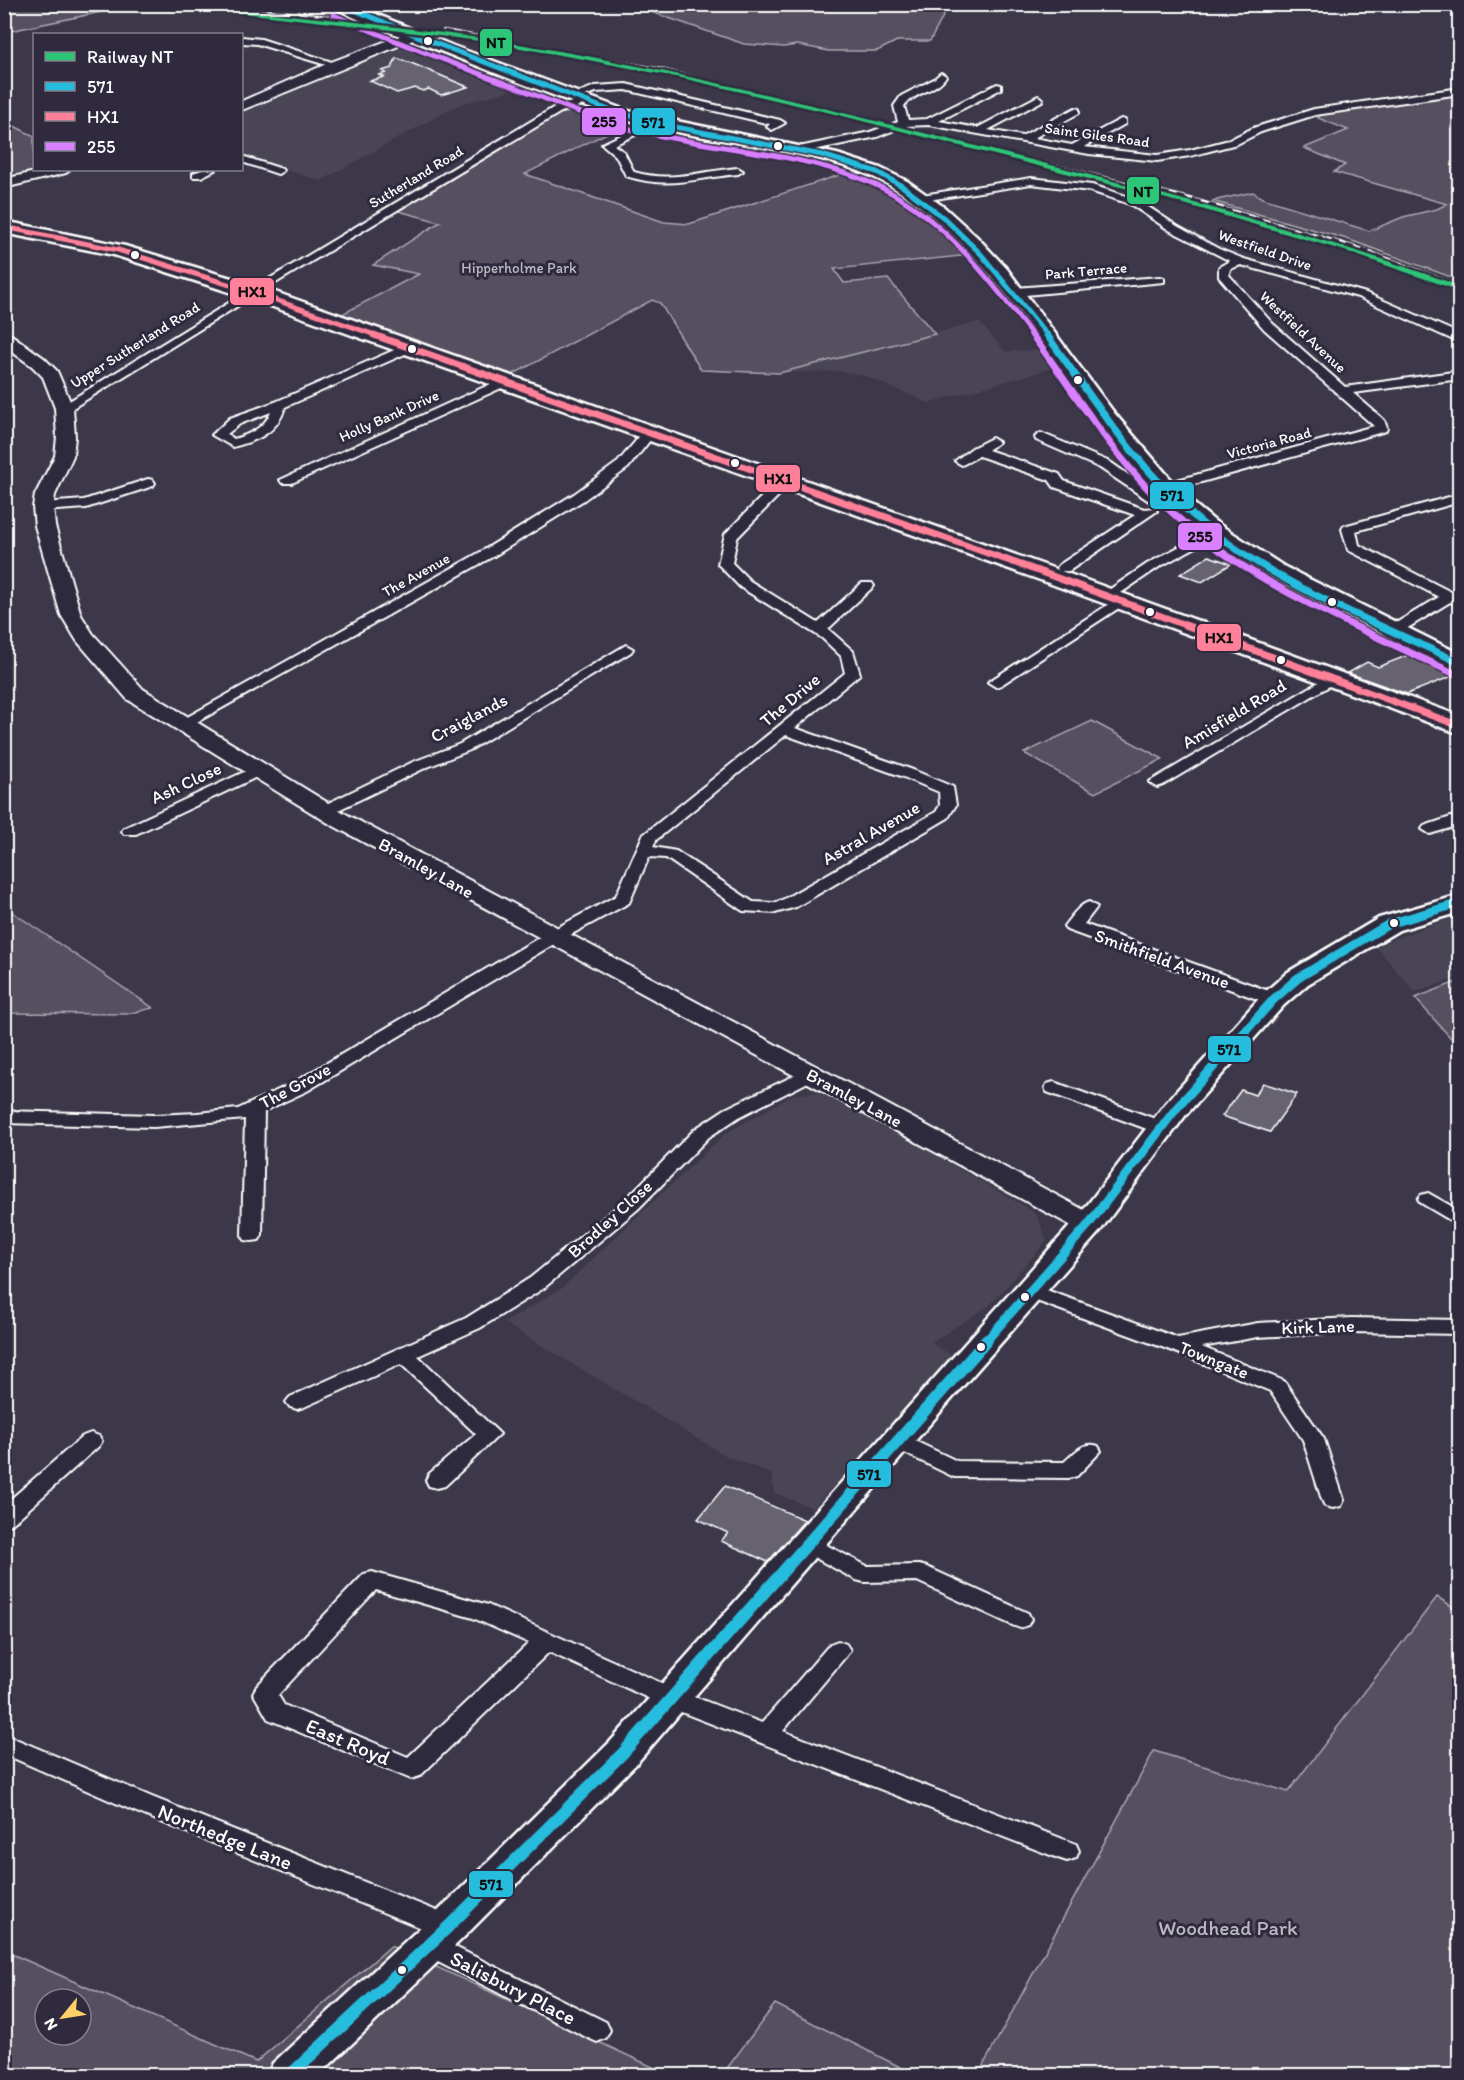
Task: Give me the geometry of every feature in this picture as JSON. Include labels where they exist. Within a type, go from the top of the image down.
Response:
[{"type":"highway","points":[[4,227],[118,250],[259,288],[408,348],[1113,598],[1460,726]]},
{"type":"main road","points":[[339,4],[578,99],[656,122],[799,150],[870,169],[922,198],[977,248],[1015,292],[1091,397],[1168,497],[1215,531],[1289,578],[1460,663]]},
{"type":"main road","points":[[288,2076],[439,1936],[623,1753],[896,1440],[1089,1224],[1162,1128],[1221,1057],[1274,999],[1298,978],[1389,924],[1460,903]]},
{"type":"street","points":[[243,106],[336,65],[414,35]]},
{"type":"street","points":[[243,40],[258,41],[336,65]]},
{"type":"street","points":[[904,123],[899,106],[904,98],[938,81],[941,76]]},
{"type":"street","name":"Sutherland Road","points":[[259,288],[595,89],[627,87],[776,125],[793,118]]},
{"type":"street","points":[[929,122],[997,87]]},
{"type":"street","name":"Saint Giles Road","points":[[799,150],[873,135],[904,123],[929,122],[1124,156],[1157,158],[1190,153],[1233,142],[1257,130],[1314,112],[1460,91]]},
{"type":"street","points":[[978,131],[1038,99]]},
{"type":"street","points":[[1023,139],[1075,111]]},
{"type":"street","points":[[656,122],[607,144],[620,154],[630,174],[648,181],[671,181],[696,179],[712,169],[738,171]]},
{"type":"street","points":[[1074,148],[1120,122]]},
{"type":"street","points":[[243,159],[279,171]]},
{"type":"street","points":[[4,184],[57,171]]},
{"type":"street","points":[[197,175],[207,171]]},
{"type":"street","name":"Westfield Drive","points":[[922,198],[1030,182],[1054,182],[1092,188],[1134,202],[1173,228],[1215,251],[1240,261],[1362,295],[1460,339]]},
{"type":"street","name":"Westfield Avenue","points":[[1240,261],[1225,267],[1223,275],[1268,326],[1379,423],[1381,428]]},
{"type":"street","name":"Park Terrace","points":[[1015,292],[1160,280]]},
{"type":"street","name":"Upper Sutherland Road","points":[[64,408],[259,288]]},
{"type":"street","name":"Bramley Lane","points":[[4,338],[38,362],[51,375],[64,408],[66,437],[64,456],[45,495],[43,507],[45,526],[71,615],[84,637],[118,679],[135,694],[324,811],[553,937],[1089,1224]]},
{"type":"street","points":[[279,405],[408,348]]},
{"type":"street","points":[[1343,391],[1460,375]]},
{"type":"street","name":"Holly Bank Drive","points":[[287,480],[504,382]]},
{"type":"street","name":"Victoria Road","points":[[1064,568],[1168,497],[1376,432],[1381,428]]},
{"type":"street","name":"The Avenue","points":[[183,724],[489,553],[579,497],[623,465],[649,434]]},
{"type":"street","points":[[1041,437],[1105,465],[1168,497]]},
{"type":"street","points":[[963,461],[992,442]]},
{"type":"street","points":[[977,452],[1054,477],[1059,484],[1144,514]]},
{"type":"street","name":"The Drive","points":[[553,937],[623,899],[649,838],[853,674],[848,654],[819,630],[745,584],[725,564],[730,537],[784,482]]},
{"type":"street","points":[[43,507],[86,504],[148,483]]},
{"type":"street","points":[[1456,598],[1353,547],[1349,529],[1460,498]]},
{"type":"street","points":[[996,681],[1156,565],[1215,531]]},
{"type":"street","points":[[819,630],[867,586]]},
{"type":"street","points":[[1396,630],[1456,598]]},
{"type":"street","name":"Craiglands","points":[[324,811],[419,765],[465,747],[626,649]]},
{"type":"street","name":"Amisfield Road","points":[[1157,782],[1331,679]]},
{"type":"street","name":"Astral Avenue","points":[[643,851],[670,854],[749,907],[775,908],[790,903],[942,814],[948,805],[947,790],[907,773],[786,730]]},
{"type":"street","name":"Ash Close","points":[[130,831],[259,770]]},
{"type":"street","points":[[1430,829],[1460,819]]},
{"type":"street","name":"Smithfield Avenue","points":[[1089,907],[1073,926],[1274,999]]},
{"type":"street","name":"The Grove","points":[[4,1117],[154,1121],[242,1114],[300,1087],[553,937]]},
{"type":"street","name":"Brodley Close","points":[[297,1402],[473,1323],[537,1282],[631,1205],[702,1133],[732,1113],[810,1074]]},
{"type":"street","points":[[1054,1088],[1162,1128]]},
{"type":"street","points":[[252,1235],[255,1108]]},
{"type":"street","points":[[1428,1199],[1460,1220]]},
{"type":"street","name":"Towngate","points":[[1030,1291],[1177,1345],[1277,1386],[1313,1439],[1333,1500]]},
{"type":"street","name":"Kirk Lane","points":[[1177,1345],[1258,1330],[1351,1325],[1460,1327]]},
{"type":"street","points":[[404,1355],[489,1434],[437,1480]]},
{"type":"street","points":[[896,1440],[954,1469],[1069,1470],[1090,1451]]},
{"type":"street","points":[[4,1518],[91,1441]]},
{"type":"street","points":[[807,1543],[864,1574],[919,1573],[1020,1619]]},
{"type":"street","name":"East Royd","points":[[372,1580],[480,1611],[546,1641],[411,1769],[276,1712],[265,1693],[372,1580]]},
{"type":"street","points":[[546,1641],[671,1698],[1067,1851]]},
{"type":"street","points":[[766,1735],[838,1650]]},
{"type":"street","name":"Northedge Lane","points":[[4,1743],[439,1936]]},
{"type":"street","name":"Salisbury Place","points":[[439,1936],[597,2030]]},
{"type":"shaded area","points":[[416,41],[531,85],[458,105],[321,181],[243,156],[243,111],[404,42]]},
{"type":"shaded area","points":[[979,322],[1005,351],[1042,350],[1057,367],[928,403],[863,375],[840,371],[779,373]]},
{"type":"shaded area","points":[[1459,915],[1459,977],[1415,992],[1375,946]]},
{"type":"shaded area","points":[[815,1092],[837,1099],[1019,1203],[1037,1215],[1047,1241],[990,1305],[931,1343],[953,1356],[813,1508],[774,1493],[772,1474],[728,1457],[504,1323],[562,1288],[726,1133],[793,1095]]},
{"type":"green space","points":[[4,5],[110,5],[106,11],[5,32]]},
{"type":"green space","points":[[631,5],[949,5],[930,41],[897,41],[877,51],[829,51],[797,45],[784,47],[744,44]]},
{"type":"green space","points":[[1459,95],[1459,280],[1347,239],[1212,201],[1253,192],[1262,198],[1369,231],[1403,217],[1437,209],[1447,204],[1334,172],[1345,165],[1304,148],[1348,130],[1318,118],[1321,113]]},
{"type":"green space","name":"Hipperholme Park","points":[[576,111],[627,123],[525,174],[664,222],[689,224],[840,175],[842,166],[880,183],[926,215],[971,255],[834,269],[844,283],[888,279],[935,334],[779,373],[701,370],[660,303],[652,300],[512,375],[342,314],[419,274],[373,265],[440,222],[398,211],[559,114]]},
{"type":"green space","points":[[4,121],[33,136],[33,171],[42,171],[5,180]]},
{"type":"green space","points":[[1092,721],[1163,759],[1095,793],[1024,753]]},
{"type":"green space","points":[[5,907],[153,1008],[127,1014],[5,1013]]},
{"type":"green space","points":[[1460,981],[1459,1047],[1415,998]]},
{"type":"green space","name":"Woodhead Park","points":[[1437,1597],[1460,1611],[1459,2075],[978,2075],[1154,1751],[1288,1792]]},
{"type":"green space","points":[[391,1946],[670,2075],[5,2076],[5,1951],[86,1987],[33,1987],[33,2047],[93,2047],[93,1990],[256,2062]]},
{"type":"green space","points":[[775,2004],[916,2075],[722,2075]]},
{"type":"building","points":[[396,58],[468,87],[441,95],[429,89],[423,91],[415,88],[397,93],[370,81],[384,77],[379,75],[386,73],[382,71],[392,68]]},
{"type":"building","points":[[1209,556],[1231,564],[1202,582],[1180,574]]},
{"type":"building","points":[[1414,653],[1458,674],[1407,694],[1348,673],[1367,662],[1378,667]]},
{"type":"building","points":[[1263,1083],[1297,1094],[1270,1132],[1222,1116],[1241,1090],[1255,1095]]},
{"type":"building","points":[[725,1486],[805,1520],[768,1562],[721,1541],[728,1533],[698,1519]]},
{"type":"railway","points":[[195,4],[348,19]]},
{"type":"railway","points":[[444,31],[657,69],[1194,200],[1366,251],[1460,286]]},
{"type":"rail line","name":"NT","points":[[166,4],[376,26],[480,40],[583,57],[737,89],[1169,198],[1345,249],[1460,289]]},
{"type":"transit line","name":"571","points":[[340,4],[609,110],[665,125],[822,155],[877,172],[902,186],[944,218],[981,254],[1015,293],[1107,420],[1140,461],[1175,499],[1204,525],[1237,549],[1310,591],[1460,663]]},
{"type":"transit line","name":"255","points":[[334,15],[421,52],[608,123],[664,137],[830,170],[871,183],[896,196],[937,227],[974,263],[1007,302],[1130,467],[1164,505],[1194,532],[1228,557],[1302,600],[1455,674]]},
{"type":"transit line","name":"HX1","points":[[4,227],[118,250],[253,292],[1052,576],[1460,726]]},
{"type":"transit line","name":"571","points":[[289,2076],[448,1927],[623,1753],[1089,1224],[1175,1110],[1274,999],[1298,978],[1389,924],[1460,903]]}]
